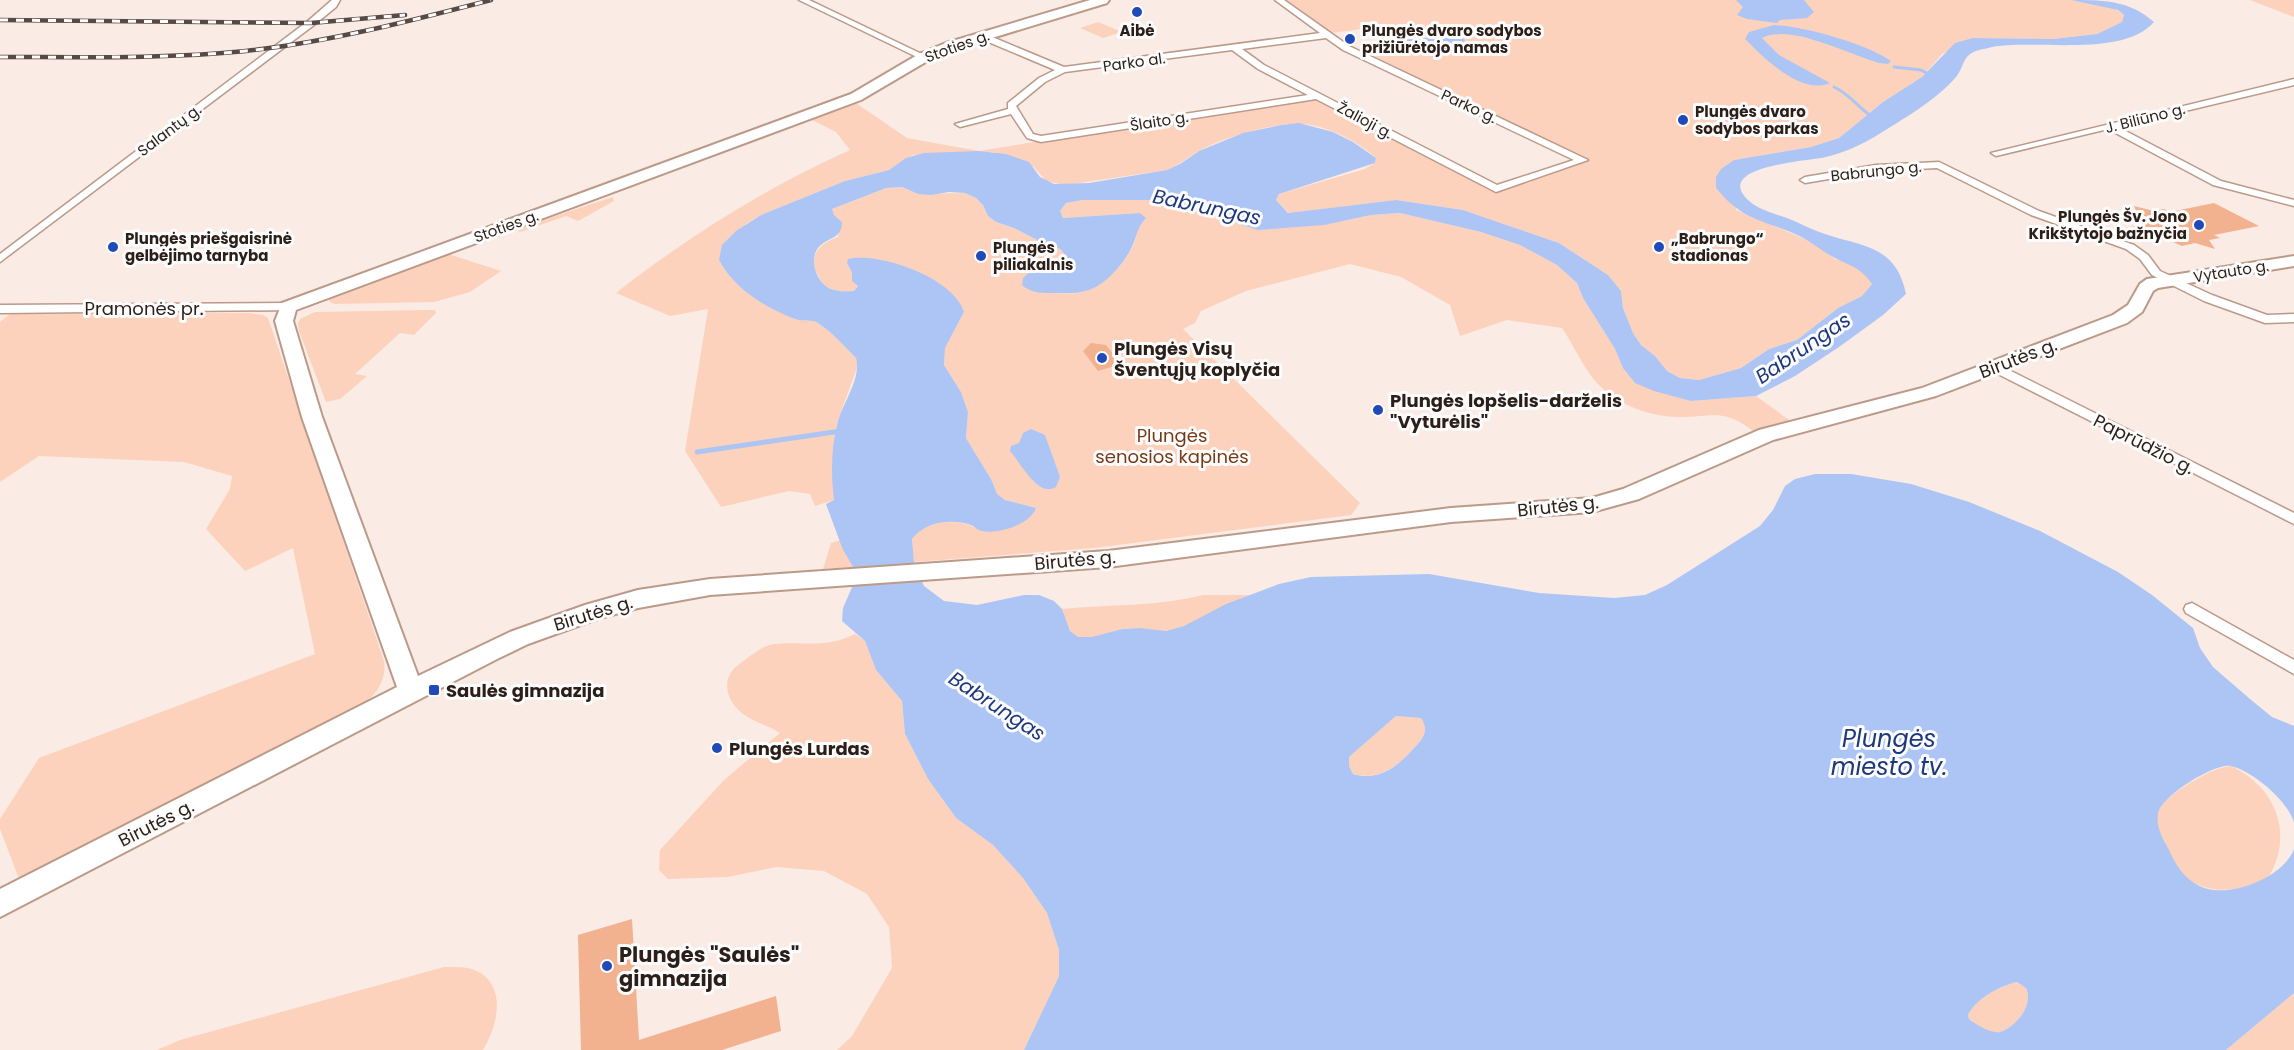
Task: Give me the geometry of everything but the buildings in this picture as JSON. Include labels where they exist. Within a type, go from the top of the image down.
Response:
[{"type":"main road","name":"Stoties g.","points":[[288,307],[856,97],[924,57],[982,36],[1103,0]]},
{"type":"main road","name":"Vytauto g.","points":[[2169,280],[2235,272],[2294,261]]},
{"type":"main road","name":"Birutės g.","points":[[0,904],[411,691],[519,638],[594,611],[638,599],[689,591],[822,578],[1108,559],[1411,519],[1592,505],[1631,495],[1766,435],[1909,399],[2120,319],[2136,308],[2148,285],[2169,280]]},
{"type":"main road","points":[[288,307],[284,321],[312,417],[411,691]]},
{"type":"street","name":"Salantų g.","points":[[0,259],[311,23],[336,0]]},
{"type":"street","points":[[803,0],[924,57]]},
{"type":"street","name":"Parko g.","points":[[1280,0],[1346,48],[1583,160],[1496,189]]},
{"type":"street","name":"Parko al.","points":[[1013,111],[1011,105],[1051,74],[1063,70],[1327,35]]},
{"type":"street","points":[[982,36],[1063,70]]},
{"type":"street","name":"Žalioji g.","points":[[1235,48],[1261,67],[1496,189]]},
{"type":"street","name":"J. Biliūno g.","points":[[1996,153],[2294,82]]},
{"type":"street","name":"Šlaito g.","points":[[1013,111],[1030,136],[1041,139],[1319,96]]},
{"type":"street","points":[[960,124],[1013,111]]},
{"type":"street","points":[[2111,127],[2217,183],[2294,203]]},
{"type":"street","name":"Babrungo g.","points":[[1805,180],[1876,168],[1939,165],[2035,213],[2130,247],[2144,257],[2156,273],[2169,280],[2253,315],[2276,320],[2294,318]]},
{"type":"street","name":"Pramonės pr.","points":[[0,309],[288,307]]},
{"type":"street","name":"Paprūdžio g.","points":[[1995,367],[2294,519]]},
{"type":"street","points":[[2192,609],[2294,669]]},
{"type":"green space","points":[[1285,0],[2071,0],[2106,6],[2124,15],[2122,22],[2097,34],[2053,39],[1973,38],[1942,54],[1922,77],[1883,102],[1839,138],[1811,147],[1734,160],[1736,210],[1812,242],[1835,259],[1850,263],[1865,274],[1872,284],[1862,296],[1838,308],[1797,340],[1769,349],[1741,368],[1699,380],[1680,378],[1667,371],[1655,356],[1641,345],[1633,333],[1623,308],[1621,291],[1608,275],[1559,243],[1463,210],[1396,200],[1289,213],[1276,200],[1279,194],[1365,169],[1375,163],[1376,158],[1360,146],[1321,127],[1290,124],[1263,128],[1209,146],[1167,170],[1065,185],[1046,181],[1034,167],[993,152],[913,155],[889,170],[845,181],[761,215],[746,224],[719,260],[733,280],[762,303],[795,319],[816,322],[823,327],[856,358],[858,365],[837,423],[834,439],[834,500],[815,506],[810,494],[789,491],[721,507],[685,451],[708,309],[670,316],[616,293],[729,214],[789,180],[850,150],[836,132],[808,118],[853,101],[907,138],[979,151],[1319,96],[1495,191],[1587,161],[1372,55],[1395,49],[1369,28],[1331,33]]},
{"type":"green space","points":[[2250,0],[2294,0],[2294,17]]},
{"type":"green space","points":[[1098,22],[1122,32],[1103,38],[1080,28]]},
{"type":"green space","name":"Plungės senosios kapinės","points":[[902,187],[918,194],[965,193],[976,198],[983,205],[988,216],[996,222],[1060,249],[1064,253],[1062,257],[1030,272],[1056,292],[1072,294],[1095,287],[1106,280],[1123,262],[1135,241],[1140,213],[1063,218],[1060,211],[1066,203],[1083,200],[1165,200],[1206,208],[1236,223],[1343,221],[1371,215],[1400,213],[1481,232],[1520,245],[1557,265],[1577,283],[1583,298],[1615,349],[1623,368],[1691,401],[1756,396],[1792,422],[1753,431],[1725,416],[1679,417],[1658,415],[1637,409],[1617,399],[1600,386],[1562,328],[1507,320],[1460,336],[1450,305],[1401,277],[1350,264],[1246,291],[1201,311],[1195,323],[1183,329],[1360,503],[1351,515],[1094,548],[914,562],[912,539],[926,527],[943,522],[953,522],[980,530],[1036,508],[1005,500],[996,494],[991,479],[966,438],[968,412],[961,392],[944,365],[945,348],[964,312],[847,263],[858,286],[854,291],[832,289],[823,283],[815,268],[817,251],[838,237],[842,222],[834,215],[832,209],[886,188]]},
{"type":"green space","points":[[613,197],[614,201],[578,221],[566,216],[520,232],[516,229]]},
{"type":"green space","points":[[445,253],[501,271],[470,292],[434,302],[334,304],[329,301],[330,298]]},
{"type":"green space","points":[[435,310],[436,313],[414,335],[400,333],[355,374],[367,376],[340,399],[326,402],[299,331],[300,319],[315,312]]},
{"type":"green space","points":[[249,313],[268,318],[384,661],[381,682],[374,694],[358,710],[21,884],[0,829],[0,819],[39,758],[315,654],[293,548],[245,571],[206,529],[230,489],[232,476],[184,462],[39,456],[0,482],[0,322],[10,314]]},
{"type":"green space","points":[[841,540],[843,550],[854,567],[823,569],[831,543]]},
{"type":"green space","points":[[1203,595],[1250,595],[1179,627],[1163,631],[1122,629],[1088,639],[1077,637],[1071,632],[1062,609],[1150,603]]},
{"type":"green space","points":[[855,634],[865,641],[876,670],[902,701],[905,734],[928,779],[956,818],[993,845],[1023,878],[1047,913],[1059,950],[1059,976],[1024,1050],[837,1050],[852,1036],[892,968],[889,927],[867,894],[824,871],[776,867],[728,877],[668,879],[659,870],[660,850],[724,780],[780,733],[747,717],[737,709],[727,690],[732,671],[755,652],[769,645],[824,643]]},
{"type":"green space","points":[[1396,716],[1421,718],[1425,730],[1421,740],[1402,760],[1388,770],[1372,775],[1353,774],[1349,766],[1349,757]]},
{"type":"green space","points":[[2231,766],[2247,775],[2269,799],[2280,828],[2280,844],[2269,876],[2246,886],[2221,890],[2197,884],[2178,869],[2159,829],[2157,814],[2177,791],[2209,772]]},
{"type":"green space","points":[[444,967],[473,969],[487,978],[493,987],[497,1008],[492,1030],[483,1050],[157,1050],[180,1040]]},
{"type":"green space","points":[[2017,982],[2026,988],[2028,1001],[2022,1014],[2012,1025],[1996,1033],[1969,1019],[1968,1015],[1982,999],[1996,990]]},
{"type":"green space","points":[[2294,993],[2294,1050],[2226,1050]]},
{"type":"water","points":[[1736,0],[1804,0],[1814,12],[1807,18],[1780,20],[1777,23],[1747,19],[1737,15],[1743,7]]},
{"type":"water","name":"Plungės miesto tv.","points":[[2071,0],[2105,1],[2125,5],[2154,22],[2140,33],[2122,40],[2100,44],[2010,45],[1975,52],[1966,59],[1948,86],[1929,102],[1870,139],[1832,155],[1769,167],[1743,179],[1740,188],[1747,199],[1756,206],[1820,232],[1876,250],[1886,257],[1901,278],[1906,294],[1883,315],[1839,347],[1795,376],[1756,396],[1691,401],[1654,391],[1635,383],[1623,368],[1615,349],[1583,298],[1577,283],[1557,265],[1520,245],[1481,232],[1400,213],[1371,215],[1324,225],[1258,230],[1236,223],[1206,208],[1165,200],[1083,200],[1066,203],[1060,211],[1063,218],[1140,213],[1146,218],[1126,257],[1107,279],[1093,289],[1079,293],[1043,293],[1022,285],[1023,278],[1030,272],[1062,258],[1064,253],[1060,249],[996,222],[988,216],[983,205],[976,198],[965,193],[949,192],[931,195],[918,194],[902,187],[886,188],[832,209],[834,215],[842,222],[840,232],[822,244],[815,253],[816,273],[829,288],[854,291],[858,286],[852,281],[848,259],[878,260],[914,270],[931,278],[946,288],[957,300],[964,312],[945,348],[944,365],[961,392],[968,412],[966,438],[991,479],[997,494],[1005,500],[1036,508],[1020,524],[1002,530],[978,530],[971,525],[955,522],[931,525],[917,533],[912,539],[914,562],[924,586],[944,601],[977,605],[1024,595],[1039,595],[1054,601],[1062,609],[1070,631],[1078,637],[1092,637],[1122,629],[1140,628],[1166,631],[1184,626],[1226,604],[1279,584],[1311,577],[1429,574],[1539,593],[1614,598],[1645,595],[1667,585],[1760,526],[1773,510],[1785,486],[1795,479],[1815,474],[1851,474],[1911,484],[1969,502],[2040,531],[2118,572],[2152,595],[2193,628],[2200,648],[2213,667],[2272,717],[2294,726],[2294,823],[2285,806],[2269,788],[2249,774],[2231,766],[2201,775],[2177,791],[2161,807],[2158,819],[2162,836],[2179,868],[2186,877],[2208,889],[2236,889],[2251,885],[2278,870],[2288,860],[2294,849],[2294,993],[2226,1050],[1024,1050],[1059,976],[1059,950],[1047,913],[1023,878],[993,845],[956,818],[928,779],[905,734],[902,701],[876,670],[865,641],[842,621],[843,608],[853,585],[855,570],[843,550],[826,504],[834,500],[832,472],[835,434],[839,417],[854,383],[856,358],[818,323],[798,320],[773,309],[742,289],[733,280],[719,260],[722,245],[736,231],[761,215],[845,181],[889,170],[906,158],[924,153],[978,151],[1006,154],[1029,162],[1040,177],[1054,184],[1089,183],[1167,170],[1199,151],[1243,133],[1299,123],[1333,132],[1376,158],[1375,163],[1279,194],[1276,200],[1288,213],[1396,200],[1463,210],[1559,243],[1608,275],[1621,291],[1623,308],[1633,333],[1641,345],[1655,356],[1667,371],[1680,378],[1699,380],[1741,368],[1769,349],[1797,340],[1838,308],[1862,296],[1872,284],[1860,271],[1806,239],[1743,213],[1734,207],[1716,188],[1716,177],[1721,169],[1734,160],[1811,147],[1839,138],[1883,102],[1922,77],[1955,43],[1973,38],[2053,39],[2097,34],[2122,22],[2124,15],[2118,10]],"holes":[[[1396,716],[1421,718],[1425,726],[1421,740],[1402,760],[1388,770],[1372,776],[1353,774],[1349,766],[1349,757]],[[2017,982],[2026,988],[2028,1001],[2026,1008],[2012,1025],[2000,1032],[1992,1032],[1969,1019],[1968,1015],[1982,999],[1996,990]]]},
{"type":"water","points":[[1774,25],[1801,29],[1852,42],[1891,61],[1888,64],[1879,63],[1820,42],[1788,34],[1774,34],[1762,38],[1779,55],[1830,83],[1819,86],[1807,84],[1783,73],[1745,39],[1749,32]]},
{"type":"water","points":[[1441,37],[1464,39],[1471,54],[1462,55],[1438,48],[1404,50],[1399,49],[1396,44],[1402,40]]},
{"type":"water","points":[[1031,429],[1045,435],[1060,477],[1056,487],[1049,489],[1036,484],[1010,451],[1011,446],[1019,443],[1023,433]]},
{"type":"waterway","points":[[1894,67],[1921,70],[1930,75]]},
{"type":"waterway","points":[[1834,87],[1874,118]]},
{"type":"waterway","points":[[697,452],[841,431]]},
{"type":"railway","points":[[0,57],[154,56],[246,51],[339,36],[491,0]]},
{"type":"railway","points":[[0,20],[311,23],[405,15]]},
{"type":"place","name":"Aibė","points":[[1137,12]]},
{"type":"place","name":"Plungės dvaro sodybos prižiūrėtojo namas","points":[[1350,39]]},
{"type":"place","name":"Plungės dvaro sodybos parkas","points":[[1683,120]]},
{"type":"place","name":"Plungės Šv. Jono Krikštytojo bažnyčia","points":[[2199,225]]},
{"type":"place","name":"Plungės priešgaisrinė gelbėjimo tarnyba","points":[[113,247]]},
{"type":"place","name":"„Babrungo“ stadionas","points":[[1659,247]]},
{"type":"place","name":"Plungės piliakalnis","points":[[981,256]]},
{"type":"place","name":"Plungės Visų Šventųjų koplyčia","points":[[1102,358]]},
{"type":"place","name":"Plungės lopšelis-darželis \"Vyturėlis\"","points":[[1378,410]]},
{"type":"place","name":"Saulės gimnazija","points":[[434,690]]},
{"type":"place","name":"Plungės Lurdas","points":[[717,748]]},
{"type":"place","name":"Plungės \"Saulės\" gimnazija","points":[[607,966]]},
{"type":"water label","name":"Babrungas","points":[[1207,207]]},
{"type":"water label","name":"Babrungas","points":[[1803,348]]},
{"type":"water label","name":"Babrungas","points":[[997,706]]}]
